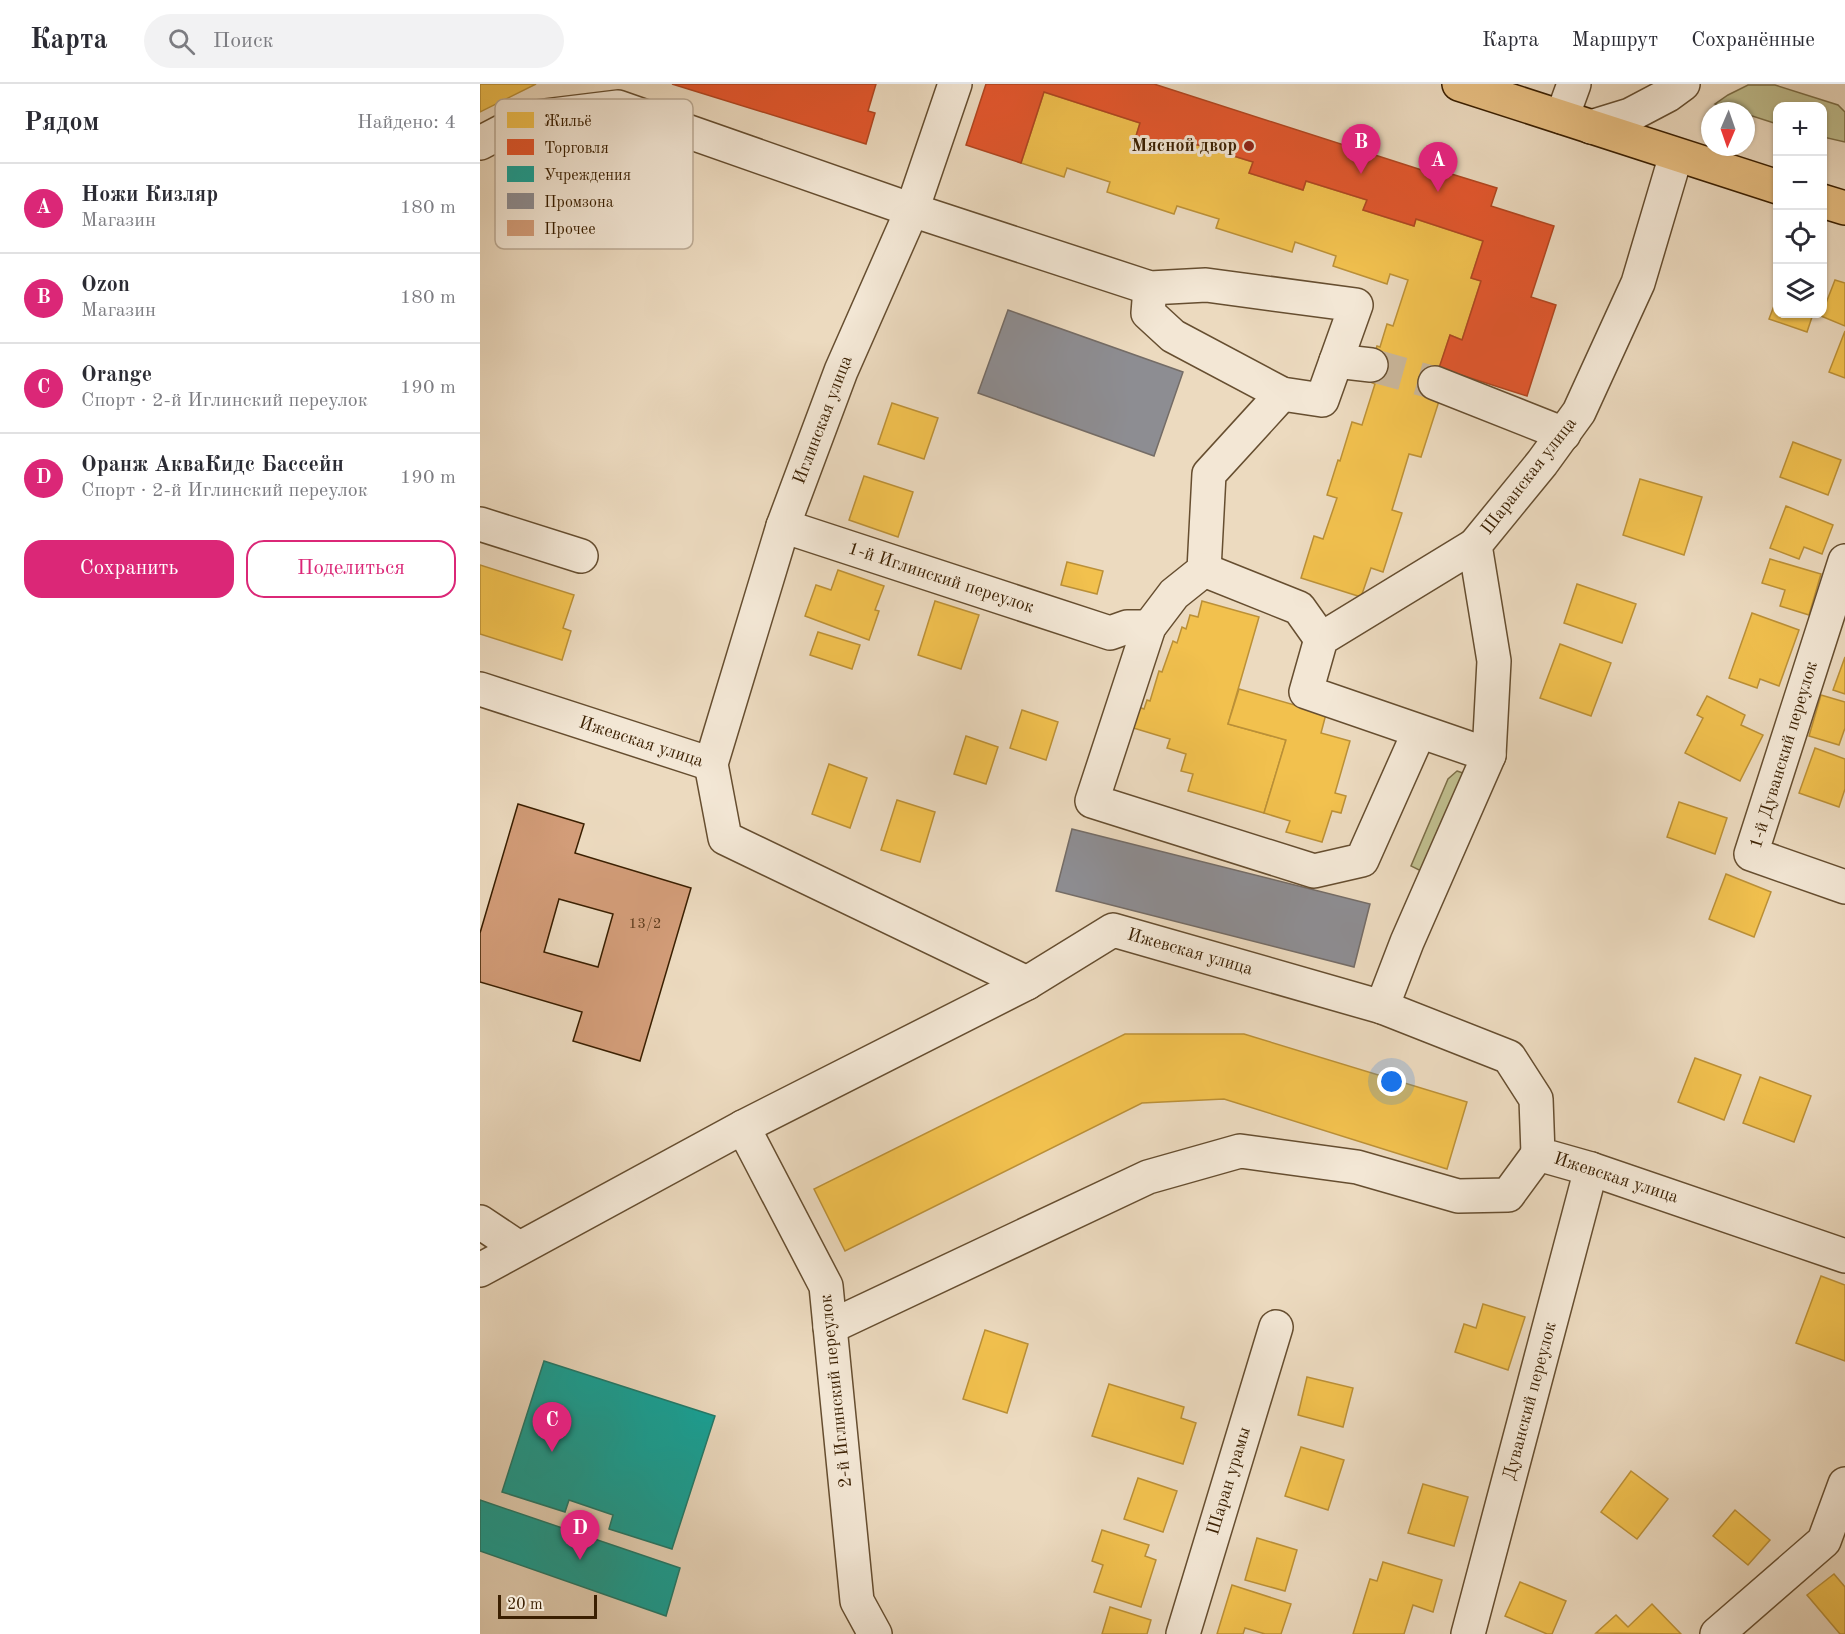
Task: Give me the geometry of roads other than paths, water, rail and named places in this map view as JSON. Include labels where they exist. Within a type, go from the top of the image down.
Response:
[{"type":"main road","points":[[1459,84],[1773,185]]},
{"type":"main road","points":[[1827,203],[1845,208]]},
{"type":"street","name":"Иглинская улица","points":[[711,764],[783,526],[841,371],[912,210],[955,84]]},
{"type":"street","points":[[1574,84],[1577,122],[1629,115],[1668,95],[1683,84]]},
{"type":"street","points":[[693,133],[912,210],[1150,288],[1206,285],[1356,305],[1322,400],[1282,393],[1173,336],[1148,313],[1150,288]]},
{"type":"street","points":[[480,143],[495,135]]},
{"type":"street","name":"Шаранская улица","points":[[1382,1007],[1407,942],[1489,755],[1494,661],[1475,545],[1542,463],[1579,412],[1638,283],[1676,155]]},
{"type":"street","points":[[1336,361],[1371,365]]},
{"type":"street","points":[[1434,383],[1564,434]]},
{"type":"street","points":[[1282,393],[1209,474],[1204,570],[1174,594],[1149,627],[1092,801],[1314,871],[1362,860],[1419,732]]},
{"type":"street","points":[[480,524],[581,556]]},
{"type":"street","name":"1-й Иглинский переулок","points":[[783,526],[1110,633],[1127,627],[1149,627]]},
{"type":"street","points":[[1475,545],[1321,639],[1306,692],[1489,755]]},
{"type":"street","name":"1-й Дуванский переулок","points":[[1845,561],[1751,854],[1845,887]]},
{"type":"street","points":[[1204,570],[1299,608],[1321,639]]},
{"type":"street","name":"Ижевская улица","points":[[480,689],[711,764],[724,838],[1027,983],[1113,930],[1382,1007],[1509,1057],[1536,1099],[1538,1154],[1591,1169],[1845,1256]]},
{"type":"street","points":[[480,1270],[743,1127],[1027,983]]},
{"type":"street","name":"2-й Иглинский переулок","points":[[743,1127],[826,1286],[857,1601],[875,1634]]},
{"type":"street","points":[[830,1327],[1148,1177],[1240,1151],[1357,1167],[1458,1196],[1508,1195],[1538,1154]]},
{"type":"street","name":"Дуванский переулок","points":[[1468,1634],[1591,1169]]},
{"type":"street","points":[[480,1222],[519,1248]]},
{"type":"street","name":"Шаран урамы","points":[[1183,1634],[1276,1327]]},
{"type":"street","points":[[1717,1634],[1824,1541],[1845,1484]]},
{"type":"tunnel","points":[[1371,365],[1435,383]]},
{"type":"place","name":"Мясной двор","points":[[1249,146]]},
{"type":"place","name":"Ozon","points":[[1361,174]]},
{"type":"place","name":"Ножи Кизляр","points":[[1438,192]]},
{"type":"place","name":"Orange","points":[[552,1452]]},
{"type":"place","name":"Оранж АкваКидс Бассейн","points":[[580,1560]]}]
